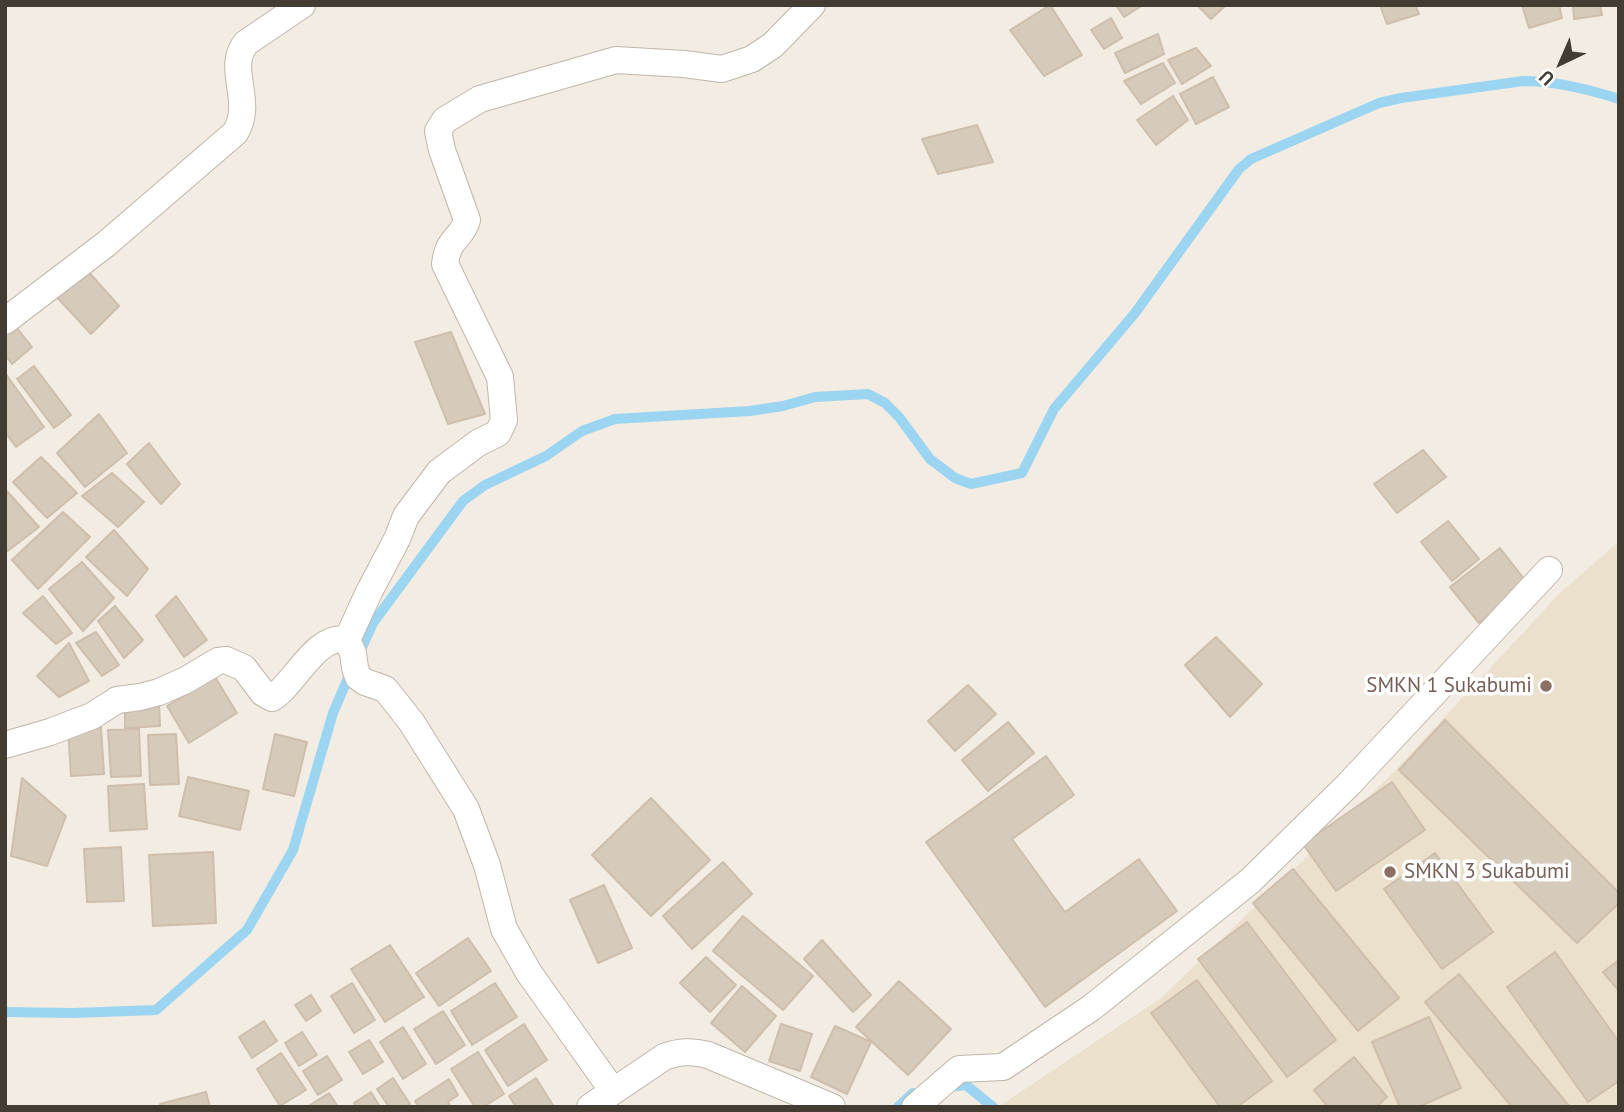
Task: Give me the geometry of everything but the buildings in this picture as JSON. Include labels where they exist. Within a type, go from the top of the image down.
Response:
[{"type":"street","points":[[5,321],[106,244],[235,133],[244,113],[239,52],[246,43],[302,5]]},
{"type":"street","points":[[614,1091],[528,973],[504,929],[486,865],[466,809],[412,723],[391,696],[385,689],[358,677],[347,640],[406,516],[439,472],[478,443],[498,433],[504,420],[500,377],[445,264],[450,242],[465,227],[467,220],[438,131],[445,120],[480,99],[615,60],[722,69],[752,59],[773,45],[812,5]]},
{"type":"street","points":[[915,1107],[959,1069],[1003,1067],[1091,1008],[1250,881],[1348,785],[1549,570]]},
{"type":"street","points":[[5,745],[92,716],[117,700],[159,692],[218,661],[226,660],[244,668],[262,693],[272,698],[279,694],[310,658],[329,643],[339,638],[347,640]]},
{"type":"street","points":[[590,1107],[664,1056],[690,1051],[708,1055],[832,1107]]},
{"type":"shaded area","name":"SMKN 3 Sukabumi","points":[[1619,541],[1619,1107],[998,1107],[1161,998],[1387,779],[1559,594]]},
{"type":"waterway","points":[[359,654],[373,623],[463,501],[485,485],[546,456],[582,431],[615,419],[750,411],[815,397],[868,394],[885,403],[899,417],[930,459],[955,478],[971,484],[1022,473],[1054,409],[1135,313],[1239,169],[1251,159],[1379,103],[1401,98],[1523,81],[1572,86],[1619,99]]},
{"type":"waterway","points":[[5,1012],[156,1010],[247,930],[293,850],[333,713],[351,671]]},
{"type":"waterway","points":[[948,1087],[966,1085],[993,1107]]},
{"type":"waterway","points":[[898,1107],[913,1093]]},
{"type":"place","name":"SMKN 1 Sukabumi","points":[[1546,686]]},
{"type":"place","name":"SMKN 3 Sukabumi","points":[[1390,872]]}]
